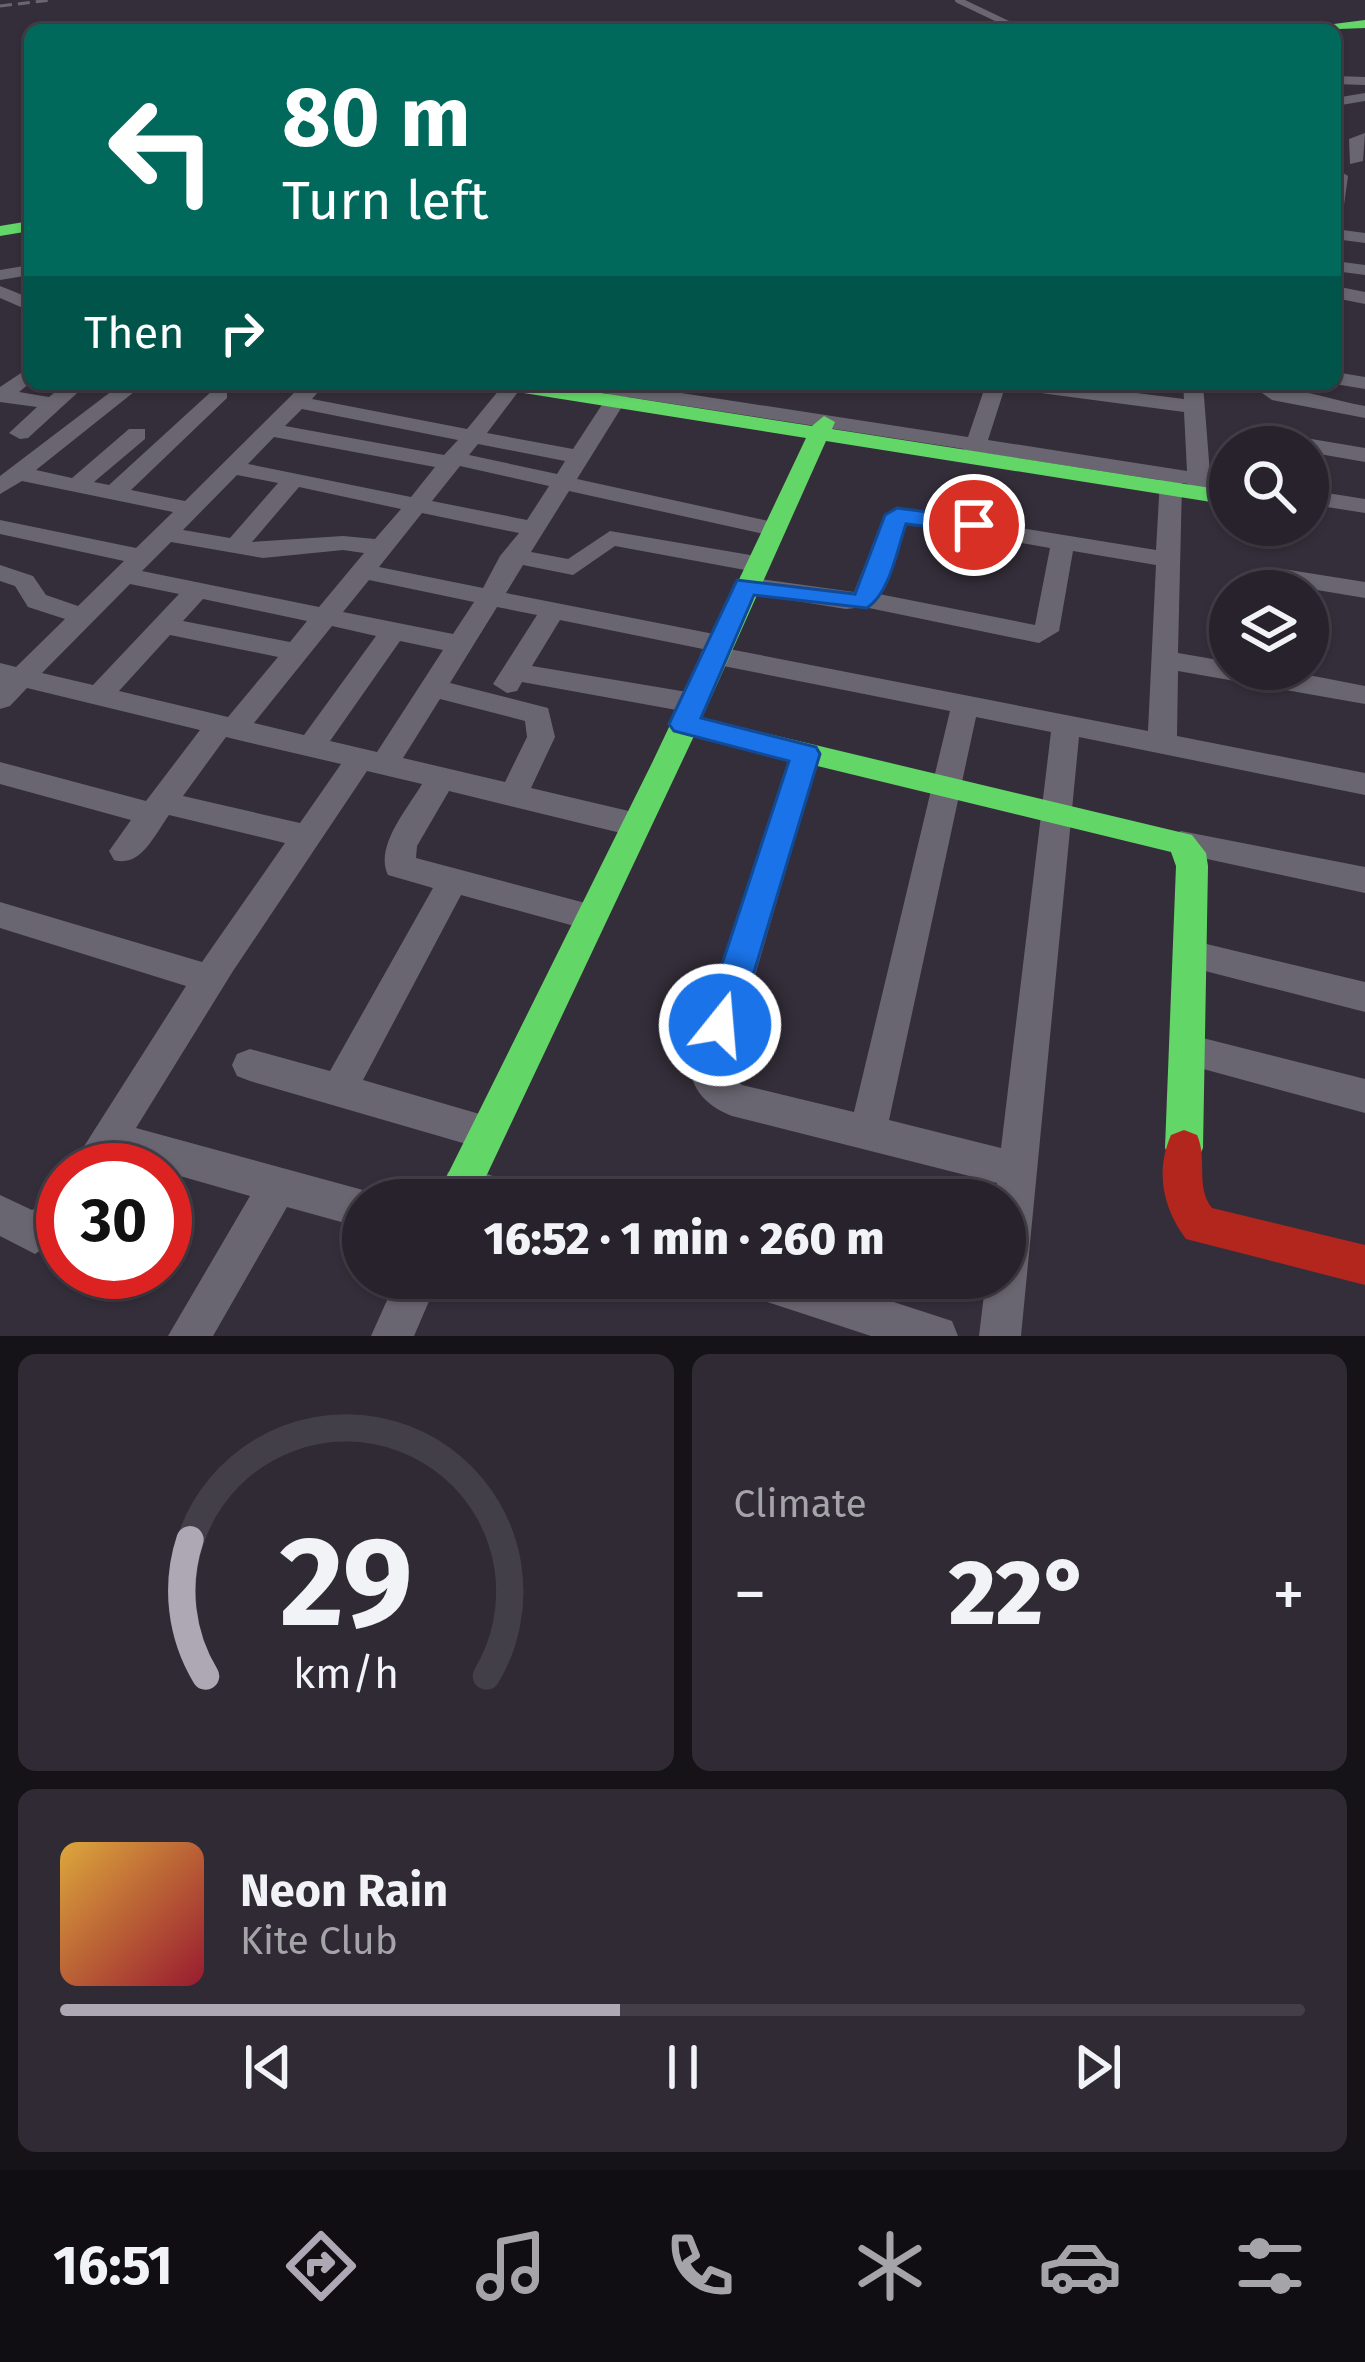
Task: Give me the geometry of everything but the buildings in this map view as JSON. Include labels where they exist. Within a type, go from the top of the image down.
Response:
[{"type":"street","points":[[1360,161],[1356,140],[1365,137]]},
{"type":"street","points":[[10,430],[70,390]]},
{"type":"street","points":[[9,480],[117,390]]},
{"type":"street","points":[[124,851],[226,727],[296,652],[511,390]]},
{"type":"street","points":[[556,390],[682,398],[821,428],[1209,491]]},
{"type":"street","points":[[600,390],[619,396]]},
{"type":"street","points":[[973,451],[994,390]]},
{"type":"street","points":[[1104,390],[1193,395],[1185,484],[1169,560],[1162,744]]},
{"type":"street","points":[[1269,390],[1279,396],[1365,412]]},
{"type":"street","points":[[7,683],[83,616],[306,393],[578,457]]},
{"type":"street","points":[[114,494],[220,394]]},
{"type":"street","points":[[1,396],[54,404]]},
{"type":"street","points":[[105,1143],[307,836],[431,688],[619,396]]},
{"type":"street","points":[[464,1179],[821,428]]},
{"type":"street","points":[[10,430],[58,442]]},
{"type":"street","points":[[269,430],[451,460],[773,529]]},
{"type":"street","points":[[76,486],[137,434]]},
{"type":"street","points":[[1329,448],[1365,454]]},
{"type":"street","points":[[232,467],[530,528]]},
{"type":"street","points":[[236,546],[294,479]]},
{"type":"street","points":[[9,480],[76,486],[190,509]]},
{"type":"street","points":[[1185,484],[1209,484]]},
{"type":"street","points":[[1329,500],[1365,506]]},
{"type":"street","points":[[1329,513],[1365,519]]},
{"type":"street","points":[[865,599],[897,515],[1169,560]]},
{"type":"street","points":[[0,527],[197,590],[458,644]]},
{"type":"street","points":[[165,534],[281,552],[343,543],[380,547]]},
{"type":"street","points":[[512,556],[573,566],[610,538],[846,601],[865,599],[1039,634],[1046,631],[1063,541]]},
{"type":"street","points":[[360,571],[965,705],[1365,784]]},
{"type":"street","points":[[0,573],[24,581],[37,601],[83,616]]},
{"type":"street","points":[[1329,584],[1365,590]]},
{"type":"street","points":[[99,696],[197,590]]},
{"type":"street","points":[[496,702],[551,611]]},
{"type":"street","points":[[164,625],[296,652]]},
{"type":"street","points":[[311,747],[393,631]]},
{"type":"street","points":[[1167,660],[1209,665]]},
{"type":"street","points":[[514,672],[688,714],[806,754],[949,790],[1365,880]]},
{"type":"street","points":[[7,683],[99,696],[633,824]]},
{"type":"street","points":[[1329,686],[1365,695]]},
{"type":"street","points":[[431,688],[538,715],[542,736],[513,796]]},
{"type":"street","points":[[868,1132],[965,705]]},
{"type":"street","points":[[1000,1336],[1066,725]]},
{"type":"street","points":[[806,754],[721,1019],[708,1065],[709,1079],[732,1099],[1018,1170]]},
{"type":"street","points":[[441,778],[402,846],[399,866],[589,917]]},
{"type":"street","points":[[6,784],[307,836]]},
{"type":"street","points":[[1181,843],[1192,866],[1183,1203],[1200,1225],[1365,1265]]},
{"type":"street","points":[[339,1089],[452,883]]},
{"type":"street","points":[[0,915],[210,979]]},
{"type":"street","points":[[1190,954],[1365,997]]},
{"type":"street","points":[[1187,1050],[1365,1096]]},
{"type":"street","points":[[250,1065],[487,1132]]},
{"type":"street","points":[[192,1170],[278,1185],[342,1203]]},
{"type":"street","points":[[189,1336],[278,1185]]},
{"type":"street","points":[[0,1214],[36,1233]]},
{"type":"street","points":[[392,1336],[409,1299]]},
{"type":"street","points":[[821,1299],[938,1336]]},
{"type":"lane","points":[[958,0],[1008,24]]},
{"type":"railway","points":[[0,6],[51,0]]},
{"type":"traffic: fast","points":[[1341,27],[1365,24]]},
{"type":"traffic: fast","points":[[0,231],[24,227]]},
{"type":"traffic: fast","points":[[543,390],[1209,495]]},
{"type":"traffic: fast","points":[[465,1179],[667,763],[824,422]]},
{"type":"traffic: fast","points":[[684,724],[1181,843],[1190,853],[1192,866],[1184,1148]]},
{"type":"traffic: jam","points":[[1184,1148],[1183,1203],[1200,1225],[1365,1265]]},
{"type":"route","points":[[720,1025],[806,754],[684,724],[746,585],[858,602],[865,599],[897,515],[974,525]]}]
